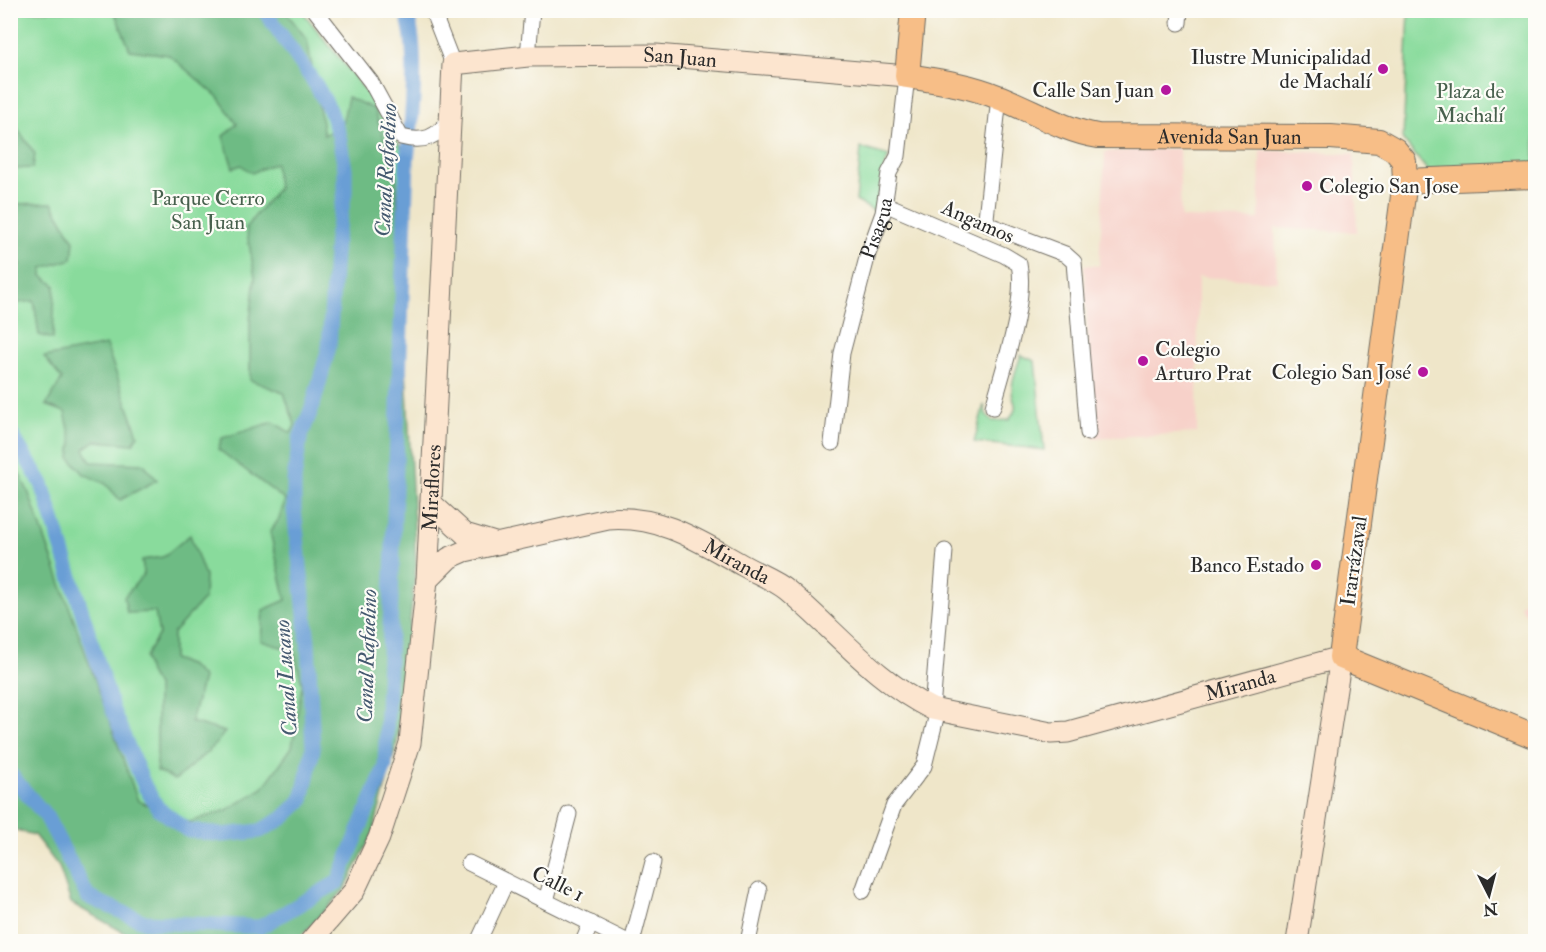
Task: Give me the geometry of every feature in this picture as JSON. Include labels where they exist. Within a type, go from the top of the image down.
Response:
[{"type":"main road","name":"Pisagua","points":[[908,76],[913,10]]},
{"type":"main road","name":"Avenida San Juan","points":[[908,76],[960,84],[999,98],[1074,132],[1098,136],[1331,136],[1379,141],[1395,150],[1404,161],[1405,180]]},
{"type":"main road","points":[[1405,180],[1536,176]]},
{"type":"main road","name":"Irarrázaval","points":[[1341,657],[1405,180]]},
{"type":"main road","points":[[1341,657],[1536,737]]},
{"type":"street","points":[[315,10],[371,82],[408,139],[424,141],[437,134],[450,119]]},
{"type":"street","name":"Miraflores","points":[[310,942],[354,891],[379,838],[406,754],[427,580],[453,64],[432,10]]},
{"type":"street","points":[[528,56],[532,10]]},
{"type":"street","name":"San Juan","points":[[453,64],[528,56],[656,55],[908,76]]},
{"type":"street","name":"Pisagua","points":[[832,443],[842,353],[868,254],[885,204],[890,173],[900,148],[908,76]]},
{"type":"street","points":[[999,98],[986,218],[989,225],[1065,254],[1074,262],[1088,433]]},
{"type":"street","name":"Angamos","points":[[885,204],[1004,255],[1019,264],[1022,279],[1017,310],[993,408]]},
{"type":"street","name":"Miranda","points":[[431,503],[465,534],[504,544]]},
{"type":"street","name":"Miranda","points":[[427,580],[449,558],[465,551],[608,519],[632,517],[667,526],[786,589],[836,638],[903,694],[935,709],[1036,731],[1068,732],[1341,657]]},
{"type":"street","points":[[863,891],[894,805],[924,766],[935,709],[945,551]]},
{"type":"street","name":"Irarrázaval","points":[[1297,942],[1341,657]]},
{"type":"street","points":[[546,901],[569,814]]},
{"type":"street","points":[[630,942],[653,862]]},
{"type":"street","name":"Calle 1","points":[[469,863],[630,942]]},
{"type":"street","points":[[478,942],[506,882]]},
{"type":"street","points":[[748,942],[759,890]]},
{"type":"street","points":[[583,942],[591,924]]},
{"type":"shaded area","name":"Colegio Arturo Prat","points":[[1179,148],[1181,218],[1259,219],[1260,150],[1354,154],[1357,232],[1275,228],[1277,281],[1198,277],[1197,433],[1093,438],[1084,265],[1099,266],[1105,152]]},
{"type":"shaded area","points":[[1535,593],[1535,624],[1519,605]]},
{"type":"green space","name":"Plaza de Machalí","points":[[1531,10],[1536,14],[1535,166],[1428,171],[1403,140],[1409,11]]},
{"type":"green space","name":"Parque Cerro San Juan","points":[[10,11],[302,11],[378,107],[407,159],[385,767],[338,882],[11,774]]},
{"type":"green space","points":[[114,11],[285,11],[307,39],[324,135],[342,125],[348,97],[374,109],[396,172],[416,565],[397,743],[373,833],[345,889],[296,941],[139,941],[71,903],[59,867],[34,835],[11,829],[10,455],[28,491],[138,801],[190,822],[227,810],[263,788],[292,747],[302,684],[294,651],[261,641],[263,610],[286,600],[270,532],[279,519],[285,500],[218,449],[222,438],[273,422],[291,433],[295,425],[284,393],[250,380],[250,321],[255,277],[246,227],[278,188],[275,163],[252,173],[241,165],[233,168],[223,136],[237,124],[218,97],[169,55],[130,50]]},
{"type":"green space","points":[[11,119],[35,154],[33,168],[11,169]]},
{"type":"green space","points":[[861,148],[889,156],[874,211],[856,201]]},
{"type":"green space","points":[[52,203],[74,241],[72,259],[43,268],[42,276],[55,285],[53,339],[39,335],[34,301],[18,303],[11,287],[11,274],[21,264],[11,251],[11,204]]},
{"type":"green space","points":[[106,345],[138,435],[133,444],[95,441],[84,449],[91,462],[144,464],[157,480],[120,500],[106,484],[84,474],[70,458],[72,442],[65,412],[46,405],[62,379],[44,357]]},
{"type":"green space","points":[[1021,355],[1035,361],[1044,450],[974,442],[984,405],[986,414],[992,421],[1009,420],[1013,414],[1015,407],[1012,385]]},
{"type":"green space","points":[[190,535],[205,576],[204,599],[173,633],[173,659],[191,666],[203,678],[191,722],[225,732],[213,747],[175,780],[157,771],[157,686],[149,673],[145,657],[159,634],[155,612],[127,613],[124,597],[144,574],[142,560],[163,557]]},
{"type":"waterway","name":"Canal Lucano","points":[[10,432],[42,484],[113,711],[145,787],[158,808],[187,830],[223,835],[260,831],[283,818],[302,800],[313,749],[308,643],[294,509],[294,480],[300,438],[313,405],[329,347],[336,238],[345,192],[345,169],[339,136],[330,110],[316,85],[264,10]]},
{"type":"waterway","name":"Canal Rafaelino","points":[[10,774],[46,816],[88,897],[145,922],[260,927],[338,882],[385,767],[407,159],[414,62],[410,24],[405,10]]},
{"type":"place","name":"Ilustre Municipalidad de Machalí","points":[[1383,69]]},
{"type":"place","name":"Calle San Juan","points":[[1166,90]]},
{"type":"place","name":"Colegio San Jose","points":[[1307,186]]},
{"type":"place","name":"Colegio Arturo Prat","points":[[1143,361]]},
{"type":"place","name":"Colegio San José","points":[[1423,372]]},
{"type":"place","name":"Banco Estado","points":[[1316,565]]}]
